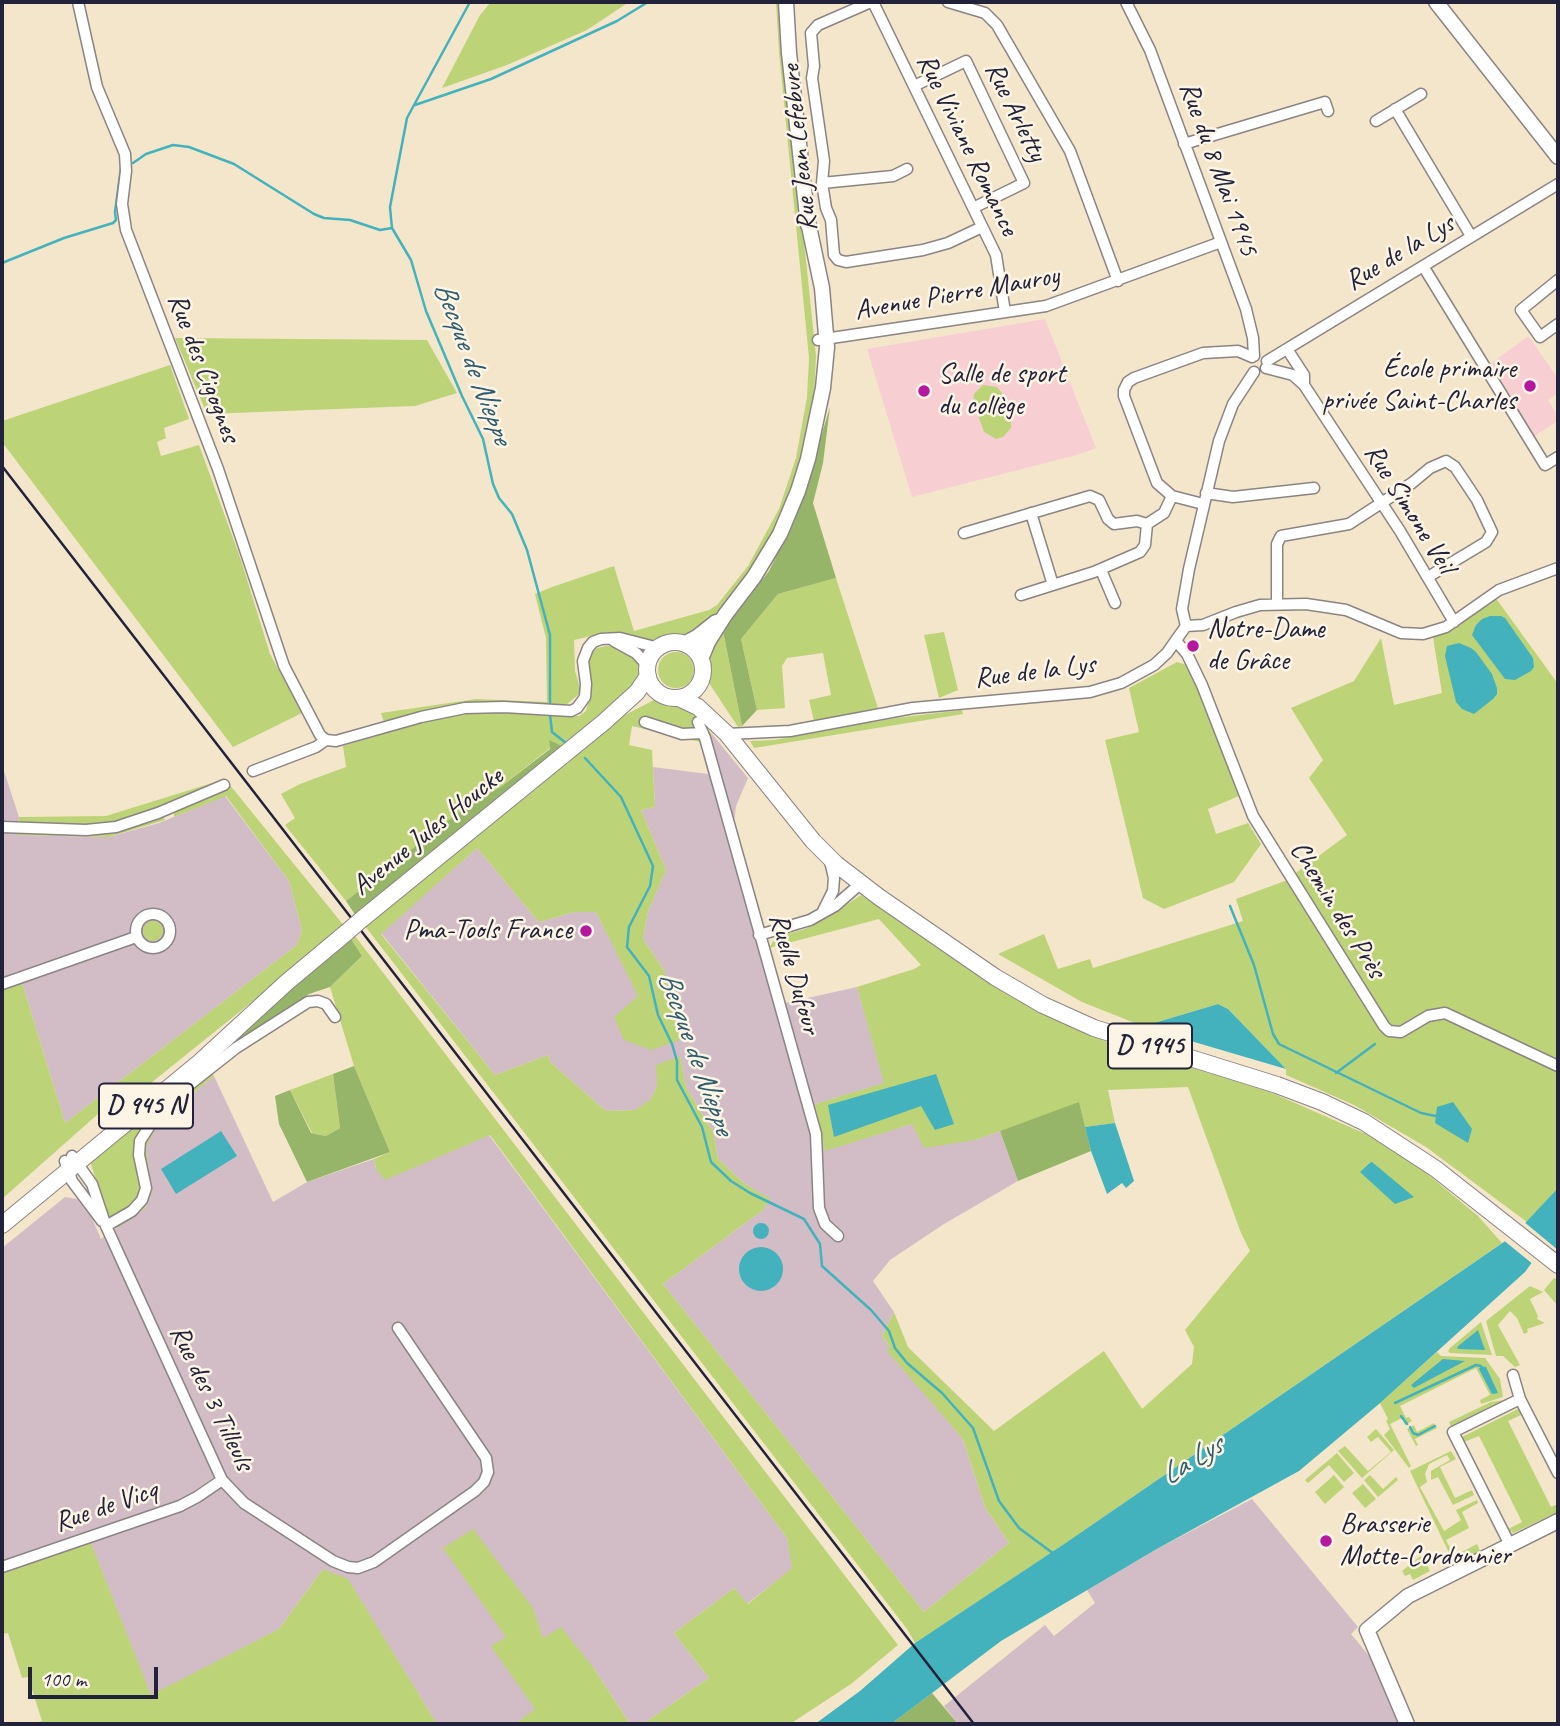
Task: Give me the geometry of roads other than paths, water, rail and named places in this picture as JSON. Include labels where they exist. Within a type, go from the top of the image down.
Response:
[{"type":"main road","points":[[1436,2],[1558,157]]},
{"type":"main road","points":[[701,659],[708,642],[761,566],[785,523],[805,469],[817,415],[822,339],[789,53],[787,5]]},
{"type":"main road","points":[[684,644],[725,615]]},
{"type":"main road","points":[[671,643],[684,644],[693,649],[701,659],[701,680],[691,693],[671,696],[654,687],[648,671],[653,654],[659,648],[671,643]]},
{"type":"main road","name":"Avenue Jules Houcke","points":[[5,1218],[252,1007],[286,983],[604,722],[637,692],[648,671]]},
{"type":"main road","name":"D 1945","points":[[701,680],[709,703],[727,734]]},
{"type":"main road","name":"Avenue Jules Houcke","points":[[604,722],[647,699],[671,696]]},
{"type":"main road","name":"D 1945","points":[[671,696],[698,707],[727,734],[829,858],[860,884],[995,977],[1052,1010],[1105,1031],[1277,1084],[1322,1102],[1392,1138],[1453,1182],[1558,1265]]},
{"type":"main road","points":[[1407,1724],[1367,1630],[1408,1596],[1558,1521]]},
{"type":"street","name":"Rue des Cigognes","points":[[78,2],[97,87],[125,154],[122,210],[126,230],[222,479],[284,666],[318,733],[326,740]]},
{"type":"street","name":"Rue Viviane Romance","points":[[872,2],[997,261],[1005,312]]},
{"type":"street","name":"Rue Jean Lefebvre","points":[[872,2],[818,25],[811,33],[814,66],[812,78],[824,161],[822,183],[830,218],[834,255],[843,262],[931,248],[982,227]]},
{"type":"street","points":[[948,2],[982,6],[997,24],[1070,151],[1118,281]]},
{"type":"street","name":"Rue du 8 Mai 1945","points":[[1131,3],[1248,314],[1253,338],[1253,356]]},
{"type":"street","name":"Rue Arletty","points":[[914,86],[966,61],[1024,183],[973,208]]},
{"type":"street","points":[[1376,121],[1421,94]]},
{"type":"street","points":[[1184,144],[1325,102],[1328,111]]},
{"type":"street","points":[[1395,109],[1471,236]]},
{"type":"street","points":[[822,183],[893,176],[907,169]]},
{"type":"street","name":"Rue de la Lys","points":[[1266,364],[1558,184]]},
{"type":"street","name":"Avenue Pierre Mauroy","points":[[822,339],[1057,303],[1221,242]]},
{"type":"street","points":[[1423,266],[1545,465],[1558,457]]},
{"type":"street","points":[[1558,280],[1521,310],[1540,337],[1558,324]]},
{"type":"street","name":"Rue Simone Veil","points":[[1287,349],[1304,375],[1304,385],[1454,622]]},
{"type":"street","points":[[1304,385],[1293,375],[1266,364],[1262,356],[1238,351],[1203,352],[1134,378],[1126,384],[1124,396],[1152,473],[1161,487],[1172,496],[1233,497],[1314,488]]},
{"type":"street","points":[[1253,356],[1249,365],[1254,372],[1261,373],[1266,364]]},
{"type":"street","points":[[1254,372],[1227,419],[1205,498],[1183,601],[1182,614],[1186,626],[1202,625],[1244,609],[1278,604],[1306,604],[1339,608],[1406,634],[1433,632],[1454,622],[1499,590],[1558,568]]},
{"type":"street","points":[[1278,604],[1277,544],[1280,536],[1345,526],[1443,461],[1454,465],[1477,500],[1492,527],[1491,537],[1428,578]]},
{"type":"street","points":[[964,533],[1090,496],[1098,500],[1108,519],[1114,524],[1147,524],[1164,513],[1172,496]]},
{"type":"street","points":[[1031,513],[1053,585]]},
{"type":"street","points":[[1021,595],[1101,569],[1142,551],[1147,524]]},
{"type":"street","points":[[1101,569],[1115,603]]},
{"type":"street","name":"Rue de la Lys","points":[[727,734],[790,731],[913,709],[1083,694],[1114,686],[1149,669],[1163,657],[1186,626]]},
{"type":"street","points":[[253,771],[316,747],[326,740],[336,741],[465,708],[504,707],[571,711],[582,703],[586,688],[584,656],[590,645],[601,639],[625,638],[659,648]]},
{"type":"street","points":[[601,639],[624,645],[640,656],[648,671]]},
{"type":"street","name":"Chemin des Près","points":[[1176,641],[1187,654],[1202,685],[1253,816],[1384,1026],[1389,1031],[1401,1032],[1428,1016],[1445,1013],[1558,1066]]},
{"type":"street","points":[[645,722],[682,734],[703,733]]},
{"type":"street","name":"Ruelle Dufour","points":[[698,722],[817,1140],[816,1190],[819,1208],[825,1224],[838,1236]]},
{"type":"street","points":[[2,827],[86,830],[116,827],[158,813],[224,785]]},
{"type":"street","points":[[821,914],[834,891],[834,873],[829,858]]},
{"type":"street","points":[[759,935],[804,923],[835,906],[860,884]]},
{"type":"street","points":[[2,984],[136,937]]},
{"type":"street","points":[[106,1226],[132,1211],[142,1200],[146,1183],[139,1155],[140,1141],[152,1121],[184,1089],[236,1048],[307,1002],[318,1001],[326,1004],[335,1017]]},
{"type":"street","name":"Rue des 3 Tilleuls","points":[[70,1163],[77,1188],[106,1226]]},
{"type":"street","name":"Rue des 3 Tilleuls","points":[[70,1163],[92,1184],[106,1226],[222,1480],[244,1503],[333,1561],[353,1568],[374,1562],[475,1491],[487,1475],[487,1461],[398,1328]]},
{"type":"street","points":[[5,1218],[57,1187],[66,1185],[77,1188]]},
{"type":"street","points":[[1513,1375],[1520,1399],[1558,1473]]},
{"type":"street","points":[[1510,1545],[1453,1432],[1520,1399]]},
{"type":"street","name":"Rue de Vicq","points":[[2,1567],[180,1506],[222,1480]]},
{"type":"water","points":[[1490,616],[1505,618],[1533,658],[1534,667],[1531,671],[1515,680],[1505,679],[1472,635],[1476,625]]},
{"type":"water","points":[[1459,643],[1476,652],[1492,674],[1497,688],[1493,699],[1474,714],[1462,709],[1456,702],[1445,656],[1447,646]]},
{"type":"water","points":[[1218,1004],[1228,1009],[1286,1069],[1150,1029],[1151,1024]]},
{"type":"water","points":[[936,1074],[954,1124],[935,1130],[921,1106],[834,1137],[828,1105]]},
{"type":"water","points":[[1453,1102],[1472,1129],[1468,1143],[1435,1123],[1437,1107]]},
{"type":"water","points":[[1115,1123],[1134,1181],[1126,1188],[1122,1183],[1107,1194],[1085,1127]]},
{"type":"water","points":[[221,1131],[237,1156],[176,1194],[161,1169]]},
{"type":"water","points":[[1371,1162],[1414,1197],[1395,1204],[1360,1172]]},
{"type":"water","name":"La Lys","points":[[1558,1188],[1558,1249],[1549,1259],[1538,1254],[1525,1272],[1379,1404],[1299,1471],[1155,1550],[1001,1641],[891,1724],[815,1724],[860,1691],[915,1643],[1514,1235]]},
{"type":"water","points":[[761,1223],[767,1225],[767,1237],[761,1239],[755,1237],[753,1231],[755,1225]]},
{"type":"water","points":[[761,1247],[777,1253],[783,1269],[777,1285],[761,1291],[745,1285],[739,1269],[745,1253]]},
{"type":"water","points":[[1478,1330],[1485,1350],[1458,1349],[1457,1347]]},
{"type":"water","points":[[1443,1359],[1465,1361],[1414,1388],[1411,1385]]},
{"type":"water","points":[[1481,1366],[1486,1367],[1498,1393],[1492,1394],[1479,1369]]},
{"type":"waterway","name":"Becque de Nieppe","points":[[470,2],[407,118],[390,207],[392,228],[411,260],[426,311],[483,439],[493,484],[499,498],[512,514],[527,550],[550,635],[550,708]]},
{"type":"waterway","points":[[415,105],[491,79],[617,21],[648,2]]},
{"type":"waterway","points":[[133,163],[146,154],[173,145],[189,147],[234,164],[324,218],[350,220],[380,230],[392,228]]},
{"type":"waterway","points":[[2,263],[64,238],[113,223],[116,220],[121,168]]},
{"type":"waterway","name":"Becque de Nieppe","points":[[550,714],[552,732],[566,743]]},
{"type":"waterway","name":"Becque de Nieppe","points":[[585,758],[621,797],[653,866],[650,886],[629,927],[627,947],[649,976],[658,1015],[677,1061],[677,1080],[702,1127],[711,1162],[731,1181],[750,1193],[804,1219],[820,1244],[822,1266],[871,1310],[889,1331],[895,1348],[907,1363],[942,1393],[973,1428],[999,1501],[1019,1528],[1054,1554]]},
{"type":"waterway","points":[[1230,906],[1254,965],[1273,1034],[1279,1044],[1421,1113],[1436,1116]]},
{"type":"waterway","points":[[1336,1073],[1375,1044]]},
{"type":"waterway","points":[[1395,1403],[1476,1365],[1481,1366]]},
{"type":"waterway","points":[[1401,1416],[1407,1424]]},
{"type":"waterway","points":[[1410,1427],[1413,1433],[1418,1435],[1435,1426]]},
{"type":"railway","points":[[2,466],[974,1724]]},
{"type":"place","name":"École primaire privée Saint-Charles","points":[[1530,386]]},
{"type":"place","name":"Salle de sport du collège","points":[[924,391]]},
{"type":"place","name":"Notre-Dame de Grâce","points":[[1193,646]]},
{"type":"place","name":"Pma-Tools France","points":[[586,931]]},
{"type":"place","name":"Brasserie Motte-Cordonnier","points":[[1326,1541]]}]
